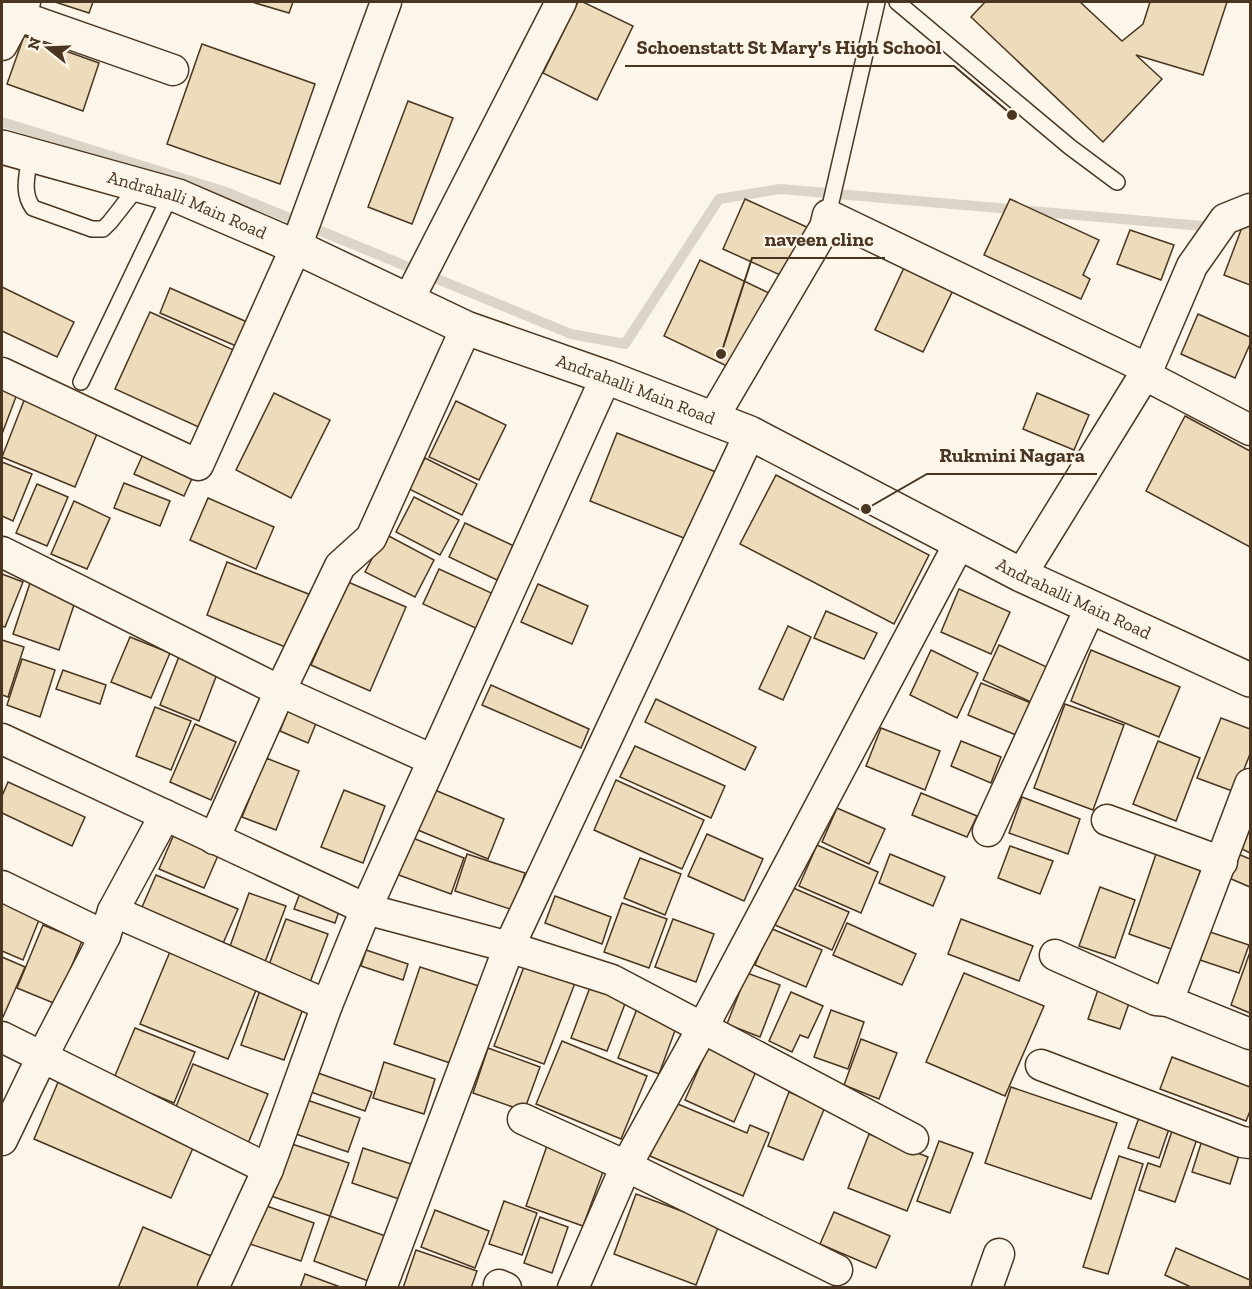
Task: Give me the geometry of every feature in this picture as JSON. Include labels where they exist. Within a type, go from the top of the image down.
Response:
[{"type":"main road","name":"Andrahalli Main Road","points":[[16,151],[171,194],[296,247],[466,328],[606,376],[750,433],[1021,575],[1251,680]]},
{"type":"street","points":[[2,373],[198,465],[296,247],[386,2]]},
{"type":"street","points":[[408,301],[561,2]]},
{"type":"street","points":[[2,45],[15,9],[173,70]]},
{"type":"street","points":[[1021,575],[1145,371],[1192,266],[1225,219],[1251,209]]},
{"type":"street","points":[[713,418],[825,227],[828,215],[1145,371],[1251,430]]},
{"type":"street","points":[[214,839],[280,691],[340,566],[371,538],[466,328]]},
{"type":"street","points":[[213,1287],[268,1169],[327,1005],[366,909],[606,376]]},
{"type":"street","points":[[381,1287],[509,947],[750,433]]},
{"type":"street","points":[[573,1287],[626,1166],[703,1027],[959,544]]},
{"type":"street","points":[[2,552],[280,691],[433,760]]},
{"type":"street","points":[[988,831],[1091,606]]},
{"type":"street","points":[[2,739],[366,909],[509,947],[612,980],[913,1139]]},
{"type":"street","points":[[1168,1001],[1251,784]]},
{"type":"street","points":[[2,1140],[165,816]]},
{"type":"street","points":[[1107,820],[1222,862]]},
{"type":"street","points":[[2,886],[327,1005]]},
{"type":"street","points":[[1055,955],[1156,1000],[1168,1001],[1251,1034]]},
{"type":"street","points":[[2,1037],[268,1169]]},
{"type":"street","points":[[1041,1065],[1242,1142],[1251,1143]]},
{"type":"street","points":[[523,1119],[626,1166],[837,1270]]},
{"type":"street","points":[[987,1287],[999,1254]]},
{"type":"lane","points":[[828,215],[877,2]]},
{"type":"lane","points":[[897,2],[1070,147],[1117,182]]},
{"type":"lane","points":[[16,151],[28,201],[33,208],[92,229],[102,229],[110,222],[140,185]]},
{"type":"lane","points":[[81,382],[171,194]]},
{"type":"building","points":[[55,2],[93,2],[89,13]]},
{"type":"building","points":[[252,2],[293,2],[289,13]]},
{"type":"building","points":[[578,2],[583,2],[633,26],[597,100],[543,73]]},
{"type":"building","points":[[985,2],[1080,2],[1122,41],[1143,24],[1150,2],[1227,2],[1203,75],[1136,55],[1162,79],[1103,142],[971,17]]},
{"type":"building","points":[[24,36],[99,63],[83,111],[7,84]]},
{"type":"building","points":[[202,44],[315,84],[280,184],[167,144]]},
{"type":"building","points":[[408,101],[453,118],[412,224],[368,207]]},
{"type":"building","points":[[745,199],[811,229],[789,279],[723,249]]},
{"type":"building","points":[[1010,199],[1099,240],[1083,275],[1090,279],[1081,299],[984,255]]},
{"type":"building","points":[[1244,222],[1250,225],[1250,285],[1224,275]]},
{"type":"building","points":[[1130,230],[1174,245],[1161,280],[1117,264]]},
{"type":"building","points":[[909,257],[958,280],[923,352],[875,330]]},
{"type":"building","points":[[700,260],[769,293],[733,369],[664,336]]},
{"type":"building","points":[[2,287],[74,322],[57,357],[2,331]]},
{"type":"building","points":[[170,288],[247,322],[236,346],[160,313]]},
{"type":"building","points":[[150,312],[238,352],[203,429],[115,389]]},
{"type":"building","points":[[1198,314],[1250,337],[1250,344],[1235,378],[1181,354]]},
{"type":"building","points":[[2,388],[17,394],[2,434]]},
{"type":"building","points":[[274,393],[330,420],[291,498],[236,470]]},
{"type":"building","points":[[1037,393],[1089,415],[1074,450],[1023,429]]},
{"type":"building","points":[[25,398],[99,429],[75,487],[2,457]]},
{"type":"building","points":[[456,401],[506,425],[479,480],[429,457]]},
{"type":"building","points":[[1185,416],[1250,451],[1250,547],[1146,491]]},
{"type":"building","points":[[617,433],[721,474],[694,542],[590,501]]},
{"type":"building","points":[[145,450],[195,472],[184,496],[134,474]]},
{"type":"building","points":[[425,458],[477,484],[462,515],[409,489]]},
{"type":"building","points":[[2,462],[32,474],[13,521],[2,516]]},
{"type":"building","points":[[776,475],[929,555],[894,624],[740,544]]},
{"type":"building","points":[[124,483],[170,501],[160,526],[114,508]]},
{"type":"building","points":[[37,484],[68,497],[47,546],[16,533]]},
{"type":"building","points":[[414,497],[459,520],[440,555],[396,532]]},
{"type":"building","points":[[208,498],[274,527],[256,569],[190,540]]},
{"type":"building","points":[[74,501],[110,518],[87,569],[51,554]]},
{"type":"building","points":[[465,523],[514,546],[497,580],[449,557]]},
{"type":"building","points":[[385,534],[434,560],[415,597],[365,572]]},
{"type":"building","points":[[227,562],[311,595],[290,649],[207,615]]},
{"type":"building","points":[[439,569],[498,596],[482,631],[423,604]]},
{"type":"building","points":[[2,574],[23,582],[5,627],[2,626]]},
{"type":"building","points":[[348,582],[406,607],[370,691],[311,665]]},
{"type":"building","points":[[30,583],[76,599],[59,650],[13,634]]},
{"type":"building","points":[[538,584],[588,606],[572,644],[521,622]]},
{"type":"building","points":[[959,589],[1010,612],[991,654],[941,632]]},
{"type":"building","points":[[826,611],[877,633],[864,659],[814,638]]},
{"type":"building","points":[[788,626],[811,637],[783,700],[759,689]]},
{"type":"building","points":[[130,637],[170,653],[151,698],[111,682]]},
{"type":"building","points":[[2,640],[24,647],[8,697],[2,695]]},
{"type":"building","points":[[999,645],[1049,668],[1033,703],[983,680]]},
{"type":"building","points":[[931,650],[978,673],[957,718],[910,695]]},
{"type":"building","points":[[1091,650],[1180,687],[1159,737],[1071,701]]},
{"type":"building","points":[[180,654],[219,669],[199,721],[160,705]]},
{"type":"building","points":[[22,659],[55,670],[40,717],[7,705]]},
{"type":"building","points":[[63,670],[106,685],[100,704],[56,689]]},
{"type":"building","points":[[981,683],[1036,705],[1023,738],[968,715]]},
{"type":"building","points":[[491,685],[589,729],[581,748],[482,705]]},
{"type":"building","points":[[656,699],[756,747],[745,770],[645,722]]},
{"type":"building","points":[[1065,704],[1124,725],[1093,810],[1034,788]]},
{"type":"building","points":[[290,705],[319,716],[308,743],[280,731]]},
{"type":"building","points":[[155,707],[191,721],[171,770],[136,756]]},
{"type":"building","points":[[1221,718],[1250,729],[1250,754],[1235,792],[1197,778]]},
{"type":"building","points":[[195,724],[236,742],[211,800],[170,782]]},
{"type":"building","points":[[881,728],[940,751],[925,790],[866,766]]},
{"type":"building","points":[[961,741],[1001,757],[991,783],[951,766]]},
{"type":"building","points":[[1158,741],[1200,758],[1176,821],[1133,804]]},
{"type":"building","points":[[635,746],[725,786],[711,818],[620,777]]},
{"type":"building","points":[[266,758],[299,771],[276,830],[242,817]]},
{"type":"building","points":[[616,780],[704,820],[682,869],[594,830]]},
{"type":"building","points":[[8,782],[85,817],[72,846],[2,813],[2,796]]},
{"type":"building","points":[[430,788],[504,819],[488,859],[413,828]]},
{"type":"building","points":[[344,790],[385,806],[363,863],[321,847]]},
{"type":"building","points":[[921,793],[977,816],[967,837],[912,815]]},
{"type":"building","points":[[1022,797],[1080,819],[1068,854],[1009,833]]},
{"type":"building","points":[[837,808],[885,829],[869,864],[822,842]]},
{"type":"building","points":[[178,825],[223,844],[204,888],[159,869]]},
{"type":"building","points":[[1250,827],[1250,853],[1242,849]]},
{"type":"building","points":[[707,834],[763,859],[744,901],[688,876]]},
{"type":"building","points":[[410,837],[464,858],[451,894],[396,874]]},
{"type":"building","points":[[817,845],[878,872],[861,913],[799,886]]},
{"type":"building","points":[[1010,846],[1053,861],[1040,894],[998,878]]},
{"type":"building","points":[[467,854],[525,873],[513,910],[455,891]]},
{"type":"building","points":[[890,854],[945,877],[933,906],[879,883]]},
{"type":"building","points":[[1156,854],[1201,869],[1174,950],[1129,934]]},
{"type":"building","points":[[1238,854],[1250,859],[1250,887],[1229,878]]},
{"type":"building","points":[[640,858],[681,874],[665,915],[624,898]]},
{"type":"building","points":[[156,875],[238,909],[221,948],[139,914]]},
{"type":"building","points":[[791,887],[849,912],[832,950],[775,925]]},
{"type":"building","points":[[1100,887],[1135,900],[1115,958],[1079,946]]},
{"type":"building","points":[[302,888],[342,903],[335,923],[294,909]]},
{"type":"building","points":[[2,893],[43,910],[23,960],[2,951]]},
{"type":"building","points":[[249,893],[286,906],[265,962],[229,949]]},
{"type":"building","points":[[555,896],[611,917],[602,944],[545,923]]},
{"type":"building","points":[[622,903],[667,919],[649,968],[604,952]]},
{"type":"building","points":[[286,919],[328,934],[309,985],[267,970]]},
{"type":"building","points":[[673,919],[714,934],[696,982],[655,967]]},
{"type":"building","points":[[961,919],[1033,946],[1019,981],[948,954]]},
{"type":"building","points":[[847,923],[916,954],[902,985],[833,955]]},
{"type":"building","points":[[43,925],[82,941],[56,1004],[17,988]]},
{"type":"building","points":[[770,928],[822,950],[806,987],[755,965]]},
{"type":"building","points":[[1210,932],[1249,945],[1239,973],[1200,960]]},
{"type":"building","points":[[174,942],[261,978],[228,1059],[140,1024]]},
{"type":"building","points":[[366,950],[408,964],[403,980],[361,966]]},
{"type":"building","points":[[1250,952],[1250,1013],[1231,1005]]},
{"type":"building","points":[[2,957],[25,967],[3,1017],[2,1017]]},
{"type":"building","points":[[525,964],[575,983],[544,1064],[494,1046]]},
{"type":"building","points":[[420,967],[482,987],[456,1065],[394,1044]]},
{"type":"building","points":[[747,973],[780,985],[760,1037],[727,1024]]},
{"type":"building","points":[[964,973],[1044,1006],[1005,1096],[926,1062]]},
{"type":"building","points":[[1101,981],[1133,992],[1120,1029],[1088,1019]]},
{"type":"building","points":[[592,982],[628,996],[607,1051],[571,1038]]},
{"type":"building","points":[[260,990],[304,1006],[284,1060],[241,1045]]},
{"type":"building","points":[[791,992],[823,1006],[808,1038],[800,1035],[792,1052],[769,1041]]},
{"type":"building","points":[[640,1001],[680,1017],[659,1074],[618,1058]]},
{"type":"building","points":[[831,1010],[864,1022],[848,1069],[814,1057]]},
{"type":"building","points":[[135,1028],[195,1052],[174,1103],[114,1078]]},
{"type":"building","points":[[861,1039],[897,1053],[879,1099],[844,1085]]},
{"type":"building","points":[[562,1041],[647,1076],[621,1139],[536,1104]]},
{"type":"building","points":[[709,1045],[758,1067],[734,1122],[685,1100]]},
{"type":"building","points":[[488,1048],[540,1067],[524,1111],[473,1093]]},
{"type":"building","points":[[1172,1057],[1250,1087],[1250,1111],[1246,1121],[1160,1089]]},
{"type":"building","points":[[384,1062],[435,1079],[424,1114],[373,1098]]},
{"type":"building","points":[[193,1064],[268,1094],[247,1146],[172,1117]]},
{"type":"building","points":[[318,1073],[372,1092],[365,1111],[311,1092]]},
{"type":"building","points":[[59,1080],[197,1139],[171,1198],[34,1139]]},
{"type":"building","points":[[1011,1087],[1117,1123],[1091,1199],[985,1163]]},
{"type":"building","points":[[789,1092],[825,1107],[803,1160],[768,1146]]},
{"type":"building","points":[[304,1099],[360,1118],[348,1152],[293,1133]]},
{"type":"building","points":[[673,1102],[747,1133],[750,1125],[769,1133],[743,1196],[650,1156]]},
{"type":"building","points":[[1140,1115],[1170,1126],[1159,1158],[1128,1148]]},
{"type":"building","points":[[1172,1131],[1197,1139],[1175,1202],[1139,1190],[1148,1163],[1160,1167]]},
{"type":"building","points":[[869,1134],[928,1157],[907,1211],[848,1188]]},
{"type":"building","points":[[1204,1134],[1242,1146],[1230,1184],[1192,1172]]},
{"type":"building","points":[[549,1140],[607,1161],[583,1226],[526,1206]]},
{"type":"building","points":[[939,1141],[973,1153],[950,1213],[917,1201]]},
{"type":"building","points":[[289,1143],[349,1163],[330,1216],[271,1196]]},
{"type":"building","points":[[363,1148],[411,1164],[399,1199],[352,1183]]},
{"type":"building","points":[[1119,1156],[1143,1164],[1108,1274],[1083,1267]]},
{"type":"building","points":[[636,1194],[719,1225],[696,1285],[614,1254]]},
{"type":"building","points":[[504,1201],[537,1213],[522,1255],[489,1244]]},
{"type":"building","points":[[264,1205],[314,1223],[301,1261],[250,1244]]},
{"type":"building","points":[[435,1210],[489,1231],[475,1268],[421,1247]]},
{"type":"building","points":[[834,1212],[890,1236],[876,1268],[820,1244]]},
{"type":"building","points":[[330,1216],[388,1237],[371,1282],[314,1261]]},
{"type":"building","points":[[540,1217],[568,1227],[552,1273],[524,1263]]},
{"type":"building","points":[[143,1227],[211,1256],[197,1288],[118,1288]]},
{"type":"building","points":[[1176,1248],[1250,1280],[1250,1288],[1193,1288],[1165,1275]]},
{"type":"building","points":[[416,1250],[477,1271],[471,1288],[403,1288]]},
{"type":"building","points":[[305,1274],[343,1288],[300,1288]]},
{"type":"waterway","points":[[2,122],[226,192],[571,334],[625,344],[719,199],[780,189],[1214,227]]},
{"type":"place","name":"Schoenstatt St Mary's High School","points":[[1012,115]]},
{"type":"place","name":"naveen clinc","points":[[721,354]]},
{"type":"place","name":"Rukmini Nagara","points":[[866,509]]}]
